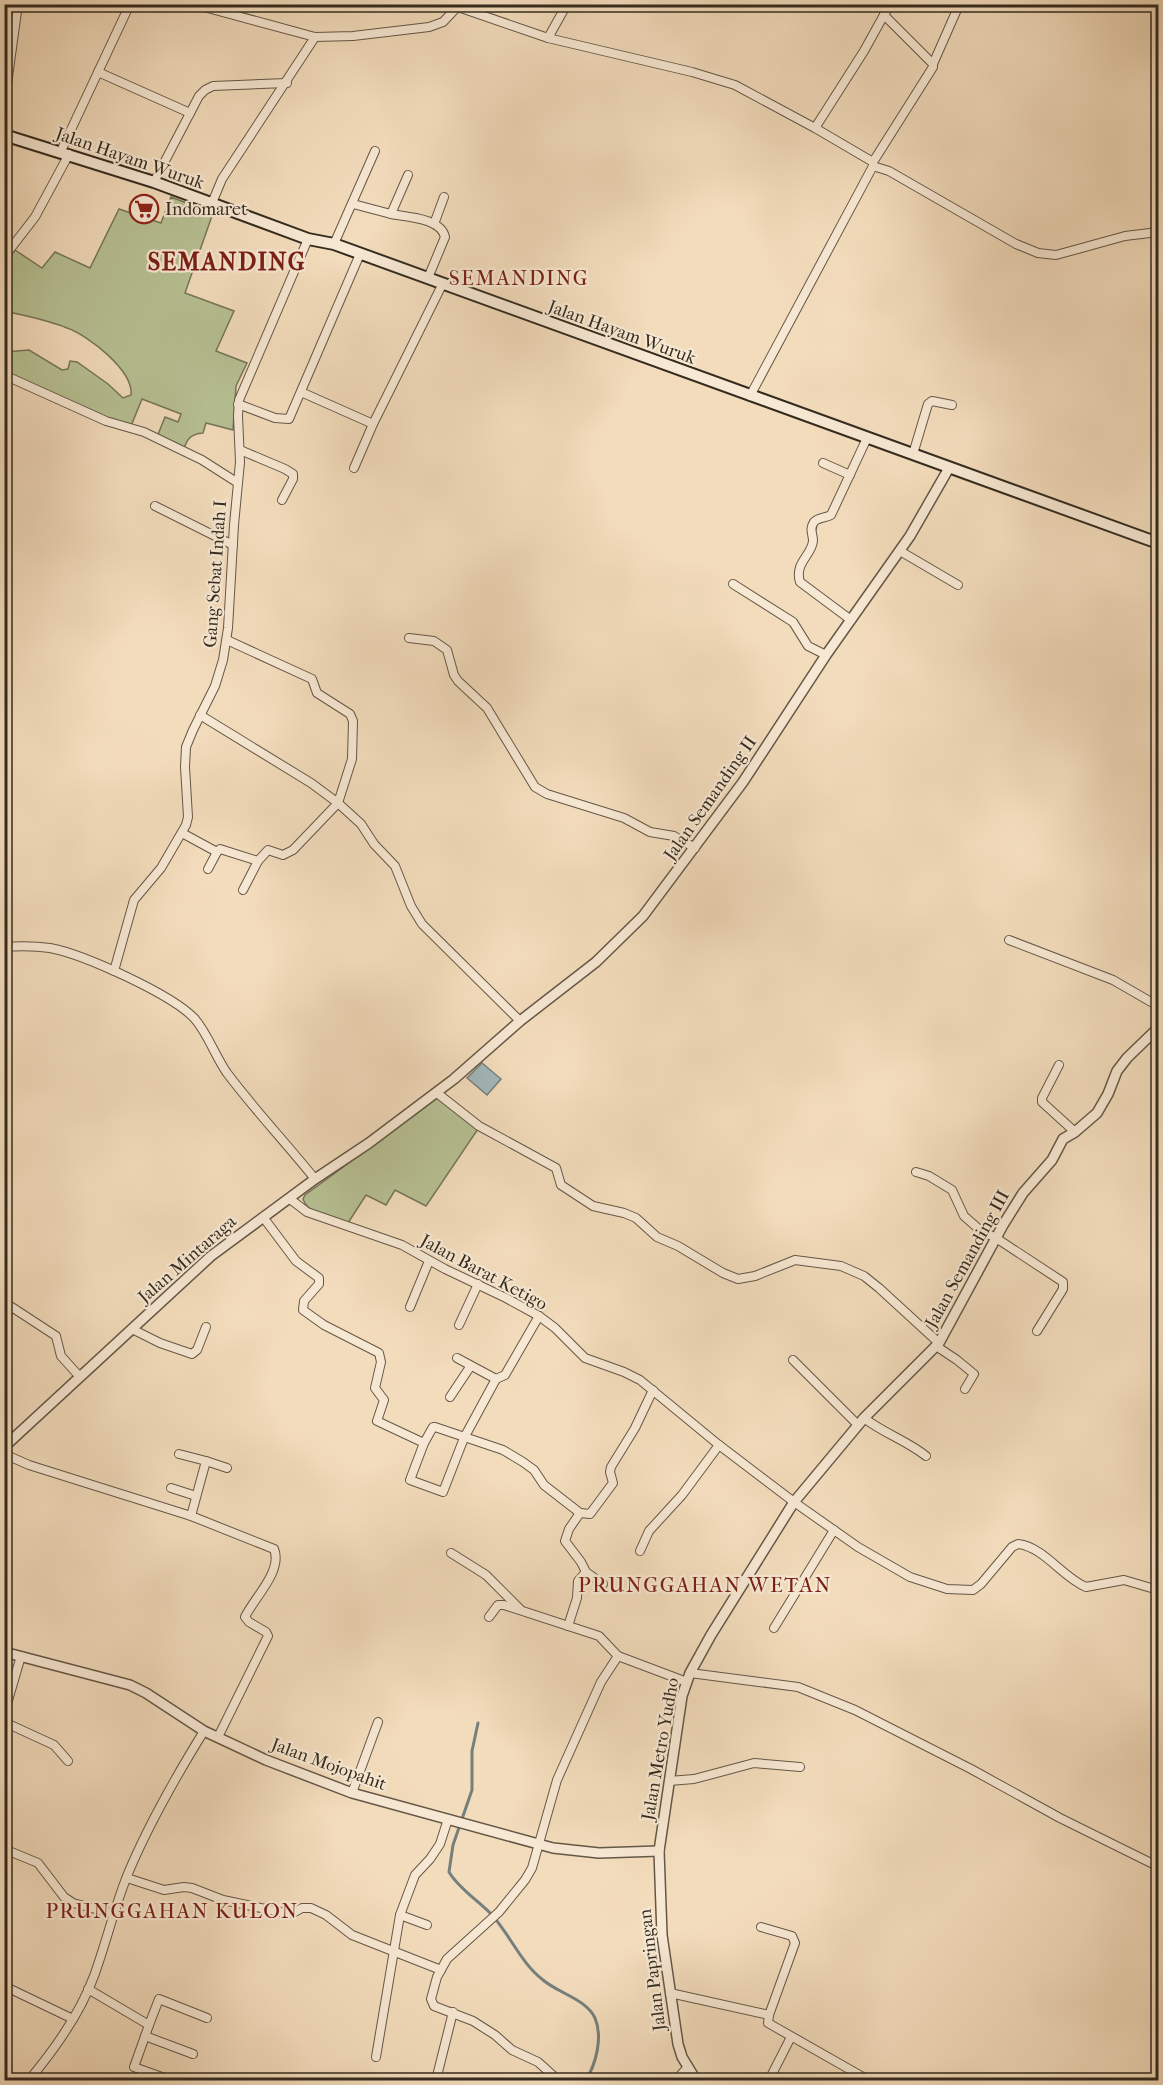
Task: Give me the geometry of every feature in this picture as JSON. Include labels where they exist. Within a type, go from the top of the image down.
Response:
[{"type":"main road","name":"Jalan Hayam Wuruk","points":[[4,135],[65,152],[154,182],[308,239],[334,244],[1158,543]]},
{"type":"street","points":[[4,106],[18,4]]},
{"type":"street","points":[[4,257],[35,217],[130,4]]},
{"type":"street","points":[[193,4],[315,37],[353,36],[429,27],[443,22],[459,6],[548,38],[692,72],[735,85],[815,128],[873,164],[1016,244],[1038,253],[1056,255],[1125,236],[1158,232]]},
{"type":"street","points":[[548,38],[567,4]]},
{"type":"street","points":[[873,4],[887,10],[933,64]]},
{"type":"street","points":[[750,396],[873,164],[932,69],[948,26],[959,5]]},
{"type":"street","points":[[815,128],[887,10]]},
{"type":"street","points":[[212,203],[222,179],[315,37]]},
{"type":"street","points":[[98,72],[190,113]]},
{"type":"street","points":[[154,182],[190,113],[205,90],[213,86],[287,83]]},
{"type":"street","points":[[334,244],[375,152]]},
{"type":"street","points":[[391,214],[408,175]]},
{"type":"street","points":[[434,225],[444,197]]},
{"type":"street","points":[[352,204],[434,225],[444,231],[445,237],[428,278]]},
{"type":"street","name":"Gang Sebat Indah I","points":[[114,971],[134,900],[161,868],[182,833],[188,817],[185,754],[190,736],[219,675],[227,640],[240,450],[238,404],[308,239]]},
{"type":"street","points":[[238,404],[275,418],[289,419],[360,254]]},
{"type":"street","points":[[354,468],[373,424],[443,283]]},
{"type":"street","points":[[4,375],[106,421],[144,432],[202,460],[238,483]]},
{"type":"street","points":[[301,392],[373,424]]},
{"type":"street","points":[[913,454],[928,404],[932,401],[952,405]]},
{"type":"street","points":[[851,620],[800,582],[799,576],[802,562],[812,543],[813,524],[817,519],[831,515],[867,438]]},
{"type":"street","points":[[240,450],[293,474],[293,479],[282,500]]},
{"type":"street","points":[[823,464],[850,475]]},
{"type":"street","name":"Jalan Semanding II","points":[[437,1093],[520,1021],[581,974],[625,934],[657,899],[743,782],[826,655],[900,551],[949,468]]},
{"type":"street","points":[[155,506],[232,545]]},
{"type":"street","points":[[900,551],[958,585]]},
{"type":"street","points":[[733,584],[767,608],[793,622],[808,646],[826,655]]},
{"type":"street","points":[[409,638],[434,640],[447,650],[454,675],[487,708],[513,747],[530,781],[540,790],[616,815],[650,832],[674,836],[695,848]]},
{"type":"street","points":[[227,640],[312,679],[317,693],[350,714],[353,721],[352,759],[338,803],[293,850],[283,855],[268,850],[258,861],[243,890]]},
{"type":"street","points":[[200,715],[311,783],[361,824],[394,866],[411,906],[422,924],[520,1021]]},
{"type":"street","points":[[182,833],[217,852]]},
{"type":"street","points":[[208,869],[220,849],[258,861]]},
{"type":"street","points":[[1009,940],[1113,980],[1158,1006]]},
{"type":"street","points":[[4,947],[50,948],[76,956],[114,971],[173,1003],[194,1018],[228,1074],[315,1179]]},
{"type":"street","name":"Jalan Semanding III","points":[[794,1502],[861,1422],[938,1344],[1023,1193],[1052,1160],[1063,1139],[1097,1113],[1117,1071],[1126,1058],[1158,1028]]},
{"type":"street","points":[[1059,1065],[1042,1102],[1075,1132]]},
{"type":"street","points":[[437,1093],[479,1126],[556,1168],[561,1185],[568,1191],[593,1206],[636,1218],[657,1237],[678,1246],[723,1273],[742,1279],[795,1260],[841,1266],[864,1276],[974,1374],[965,1389]]},
{"type":"street","name":"Jalan Mintaraga","points":[[4,1448],[210,1256],[437,1093]]},
{"type":"street","points":[[916,1172],[952,1190],[964,1215],[980,1230],[1063,1282],[1064,1290],[1037,1331]]},
{"type":"street","name":"Jalan Barat Ketigo","points":[[290,1199],[307,1212],[396,1242],[539,1316],[555,1328],[585,1358],[628,1374],[653,1390],[719,1445],[794,1502],[910,1577],[947,1589],[965,1591],[978,1587],[1018,1544],[1029,1547],[1086,1587],[1124,1580],[1158,1590]]},
{"type":"street","points":[[263,1217],[296,1261],[318,1276],[320,1280],[304,1301],[303,1310],[324,1325],[379,1353],[381,1362],[375,1388],[384,1400],[377,1421],[424,1443]]},
{"type":"street","points":[[410,1307],[429,1260]]},
{"type":"street","points":[[459,1325],[478,1284]]},
{"type":"street","points":[[4,1302],[56,1336],[61,1356],[80,1377]]},
{"type":"street","points":[[539,1316],[507,1372],[496,1379],[464,1438],[442,1492],[410,1479],[424,1443],[435,1427],[464,1438],[503,1450],[534,1470],[544,1485],[580,1513],[590,1514],[613,1483],[611,1467],[635,1428],[653,1390]]},
{"type":"street","points":[[132,1329],[192,1354],[197,1350],[206,1327]]},
{"type":"street","points":[[457,1358],[496,1379]]},
{"type":"street","points":[[793,1360],[861,1422],[912,1444],[926,1456]]},
{"type":"street","points":[[450,1397],[470,1367]]},
{"type":"street","points":[[640,1551],[649,1531],[682,1496],[719,1445]]},
{"type":"street","points":[[4,1454],[29,1465],[191,1516],[274,1550],[277,1562],[245,1617],[266,1632],[268,1636],[218,1737]]},
{"type":"street","points":[[179,1454],[227,1468]]},
{"type":"street","points":[[191,1516],[206,1461]]},
{"type":"street","points":[[171,1488],[196,1496]]},
{"type":"street","name":"Jalan Metro Yudho","points":[[659,1851],[682,1696],[688,1677],[728,1605],[794,1502]]},
{"type":"street","points":[[580,1513],[569,1529],[565,1540],[586,1572],[603,1584]]},
{"type":"street","points":[[774,1628],[834,1530]]},
{"type":"street","points":[[451,1553],[486,1575],[521,1611]]},
{"type":"street","points":[[568,1626],[577,1598],[578,1581],[586,1572]]},
{"type":"street","points":[[489,1617],[500,1605],[599,1636],[618,1656],[688,1677],[790,1686],[807,1690],[855,1710],[971,1769],[1060,1818],[1151,1863],[1158,1863]]},
{"type":"street","name":"Jalan Mojopahit","points":[[4,1652],[130,1685],[204,1731],[266,1760],[352,1793],[553,1848],[599,1852],[659,1851]]},
{"type":"street","points":[[4,1714],[21,1656]]},
{"type":"street","points":[[558,2080],[538,2062],[512,2050],[495,2035],[473,2021],[434,2006],[431,2002],[433,1989],[447,1959],[499,1912],[525,1880],[536,1857],[557,1780],[601,1682],[618,1656]]},
{"type":"street","points":[[4,1722],[54,1744],[68,1761]]},
{"type":"street","points":[[352,1793],[378,1722]]},
{"type":"street","points":[[29,2080],[45,2062],[73,2019],[88,1989],[127,1878],[160,1803],[204,1731]]},
{"type":"street","points":[[669,1781],[694,1779],[754,1763],[800,1767]]},
{"type":"street","points":[[376,2057],[400,1915],[415,1875],[436,1852],[448,1819]]},
{"type":"street","points":[[4,1849],[38,1863],[64,1897],[74,1903],[114,1914]]},
{"type":"street","name":"Jalan Papringan","points":[[659,1851],[662,1935],[678,2044],[696,2080]]},
{"type":"street","points":[[127,1878],[157,1889],[189,1887],[223,1900],[280,1912],[293,1913],[302,1908],[312,1908],[326,1915],[352,1935],[441,1970]]},
{"type":"street","points":[[400,1915],[427,1925]]},
{"type":"street","points":[[761,1927],[792,1936],[795,1943],[768,2023],[864,2079]]},
{"type":"street","points":[[4,1986],[73,2019]]},
{"type":"street","points":[[88,1989],[149,2025]]},
{"type":"street","points":[[670,1994],[769,2015]]},
{"type":"street","points":[[170,2080],[134,2067],[159,1999],[207,2018]]},
{"type":"street","points":[[436,2080],[453,2012]]},
{"type":"street","points":[[146,2036],[193,2054]]},
{"type":"street","points":[[769,2080],[791,2037]]},
{"type":"street","points":[[676,2080],[688,2067]]},
{"type":"green space","points":[[171,197],[213,213],[185,293],[234,311],[216,351],[247,363],[236,386],[233,430],[206,423],[203,433],[190,438],[183,451],[157,437],[165,417],[178,422],[181,414],[142,399],[131,426],[106,420],[5,373],[5,352],[29,350],[62,370],[68,369],[70,361],[77,362],[123,398],[131,395],[130,386],[118,365],[86,338],[44,320],[5,311],[4,264],[15,250],[42,268],[55,252],[90,268],[119,209],[161,223]]},
{"type":"green space","points":[[436,1096],[478,1129],[426,1206],[395,1190],[386,1205],[366,1195],[348,1223],[310,1209],[303,1199],[305,1195],[398,1127]]},
{"type":"water","points":[[482,1063],[501,1079],[487,1095],[467,1078]]},
{"type":"waterway","points":[[478,1723],[472,1751],[472,1790],[453,1845],[449,1872],[458,1884],[492,1915],[535,1973],[549,1985],[579,2001],[591,2011],[597,2025],[598,2042],[593,2066],[586,2080]]},
{"type":"place","name":"Indomaret","points":[[144,209]]},
{"type":"district","name":"SEMANDING","points":[[227,262]]},
{"type":"district","name":"SEMANDING","points":[[519,278]]},
{"type":"district","name":"PRUNGGAHAN WETAN","points":[[705,1585]]},
{"type":"district","name":"PRUNGGAHAN KULON","points":[[172,1911]]}]
